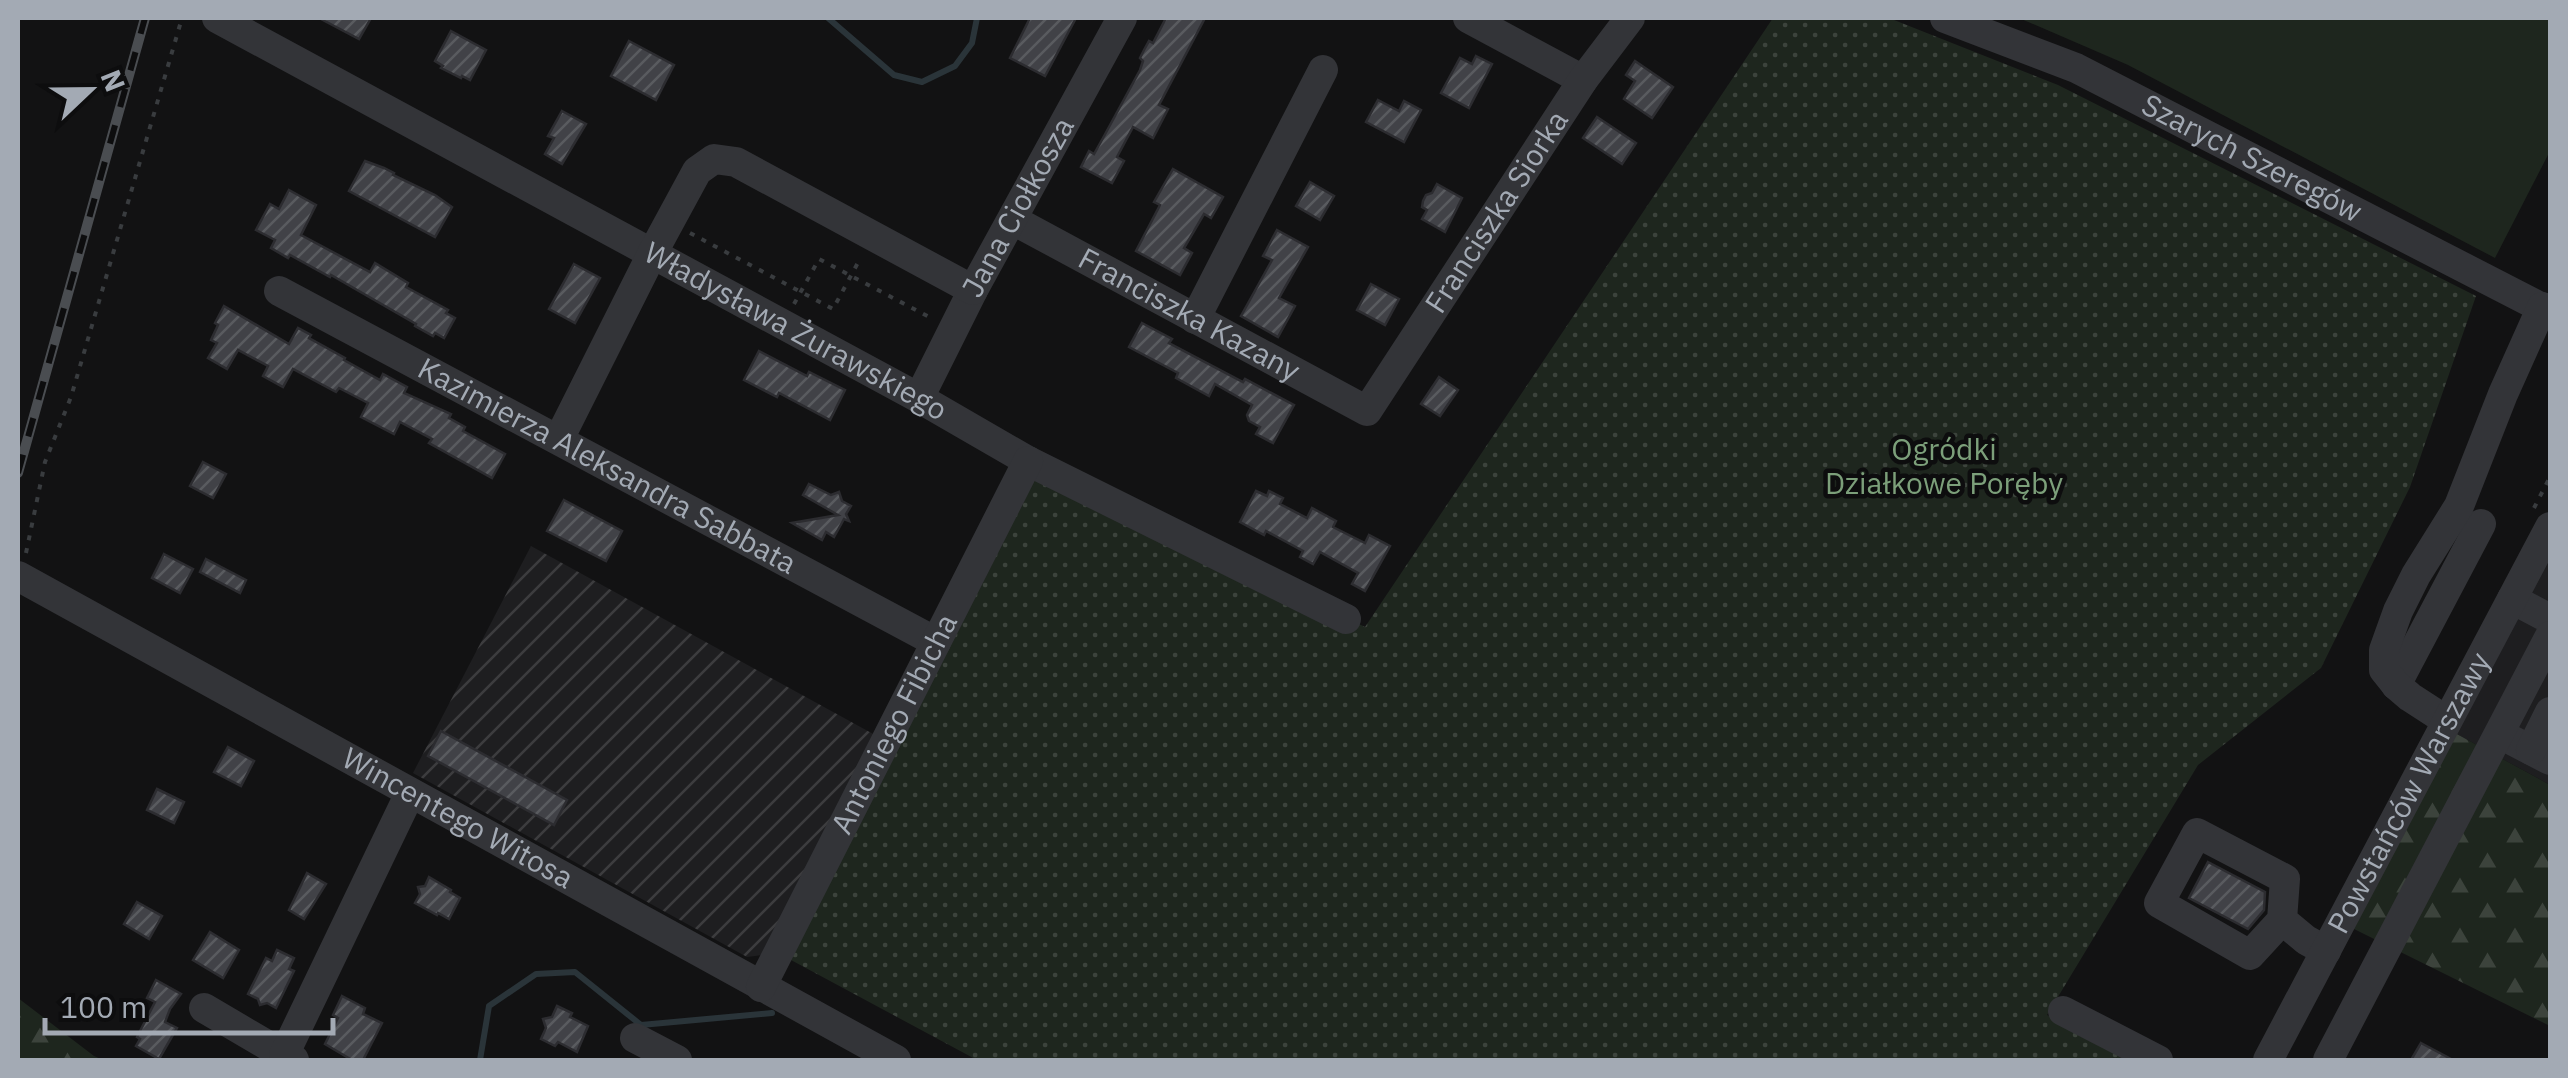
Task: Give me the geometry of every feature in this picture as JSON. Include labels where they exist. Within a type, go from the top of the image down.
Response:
[{"type":"street","name":"Władysława Żurawskiego","points":[[217,18],[658,243],[782,324],[1028,461],[1346,619]]},
{"type":"street","name":"Jana Ciołkosza","points":[[918,398],[1122,18]]},
{"type":"street","points":[[1468,18],[1583,80]]},
{"type":"street","name":"Franciszka Siorka","points":[[1367,410],[1583,80],[1630,18]]},
{"type":"street","name":"Szarych Szeregów","points":[[1946,18],[2076,68],[2546,309]]},
{"type":"street","points":[[1195,319],[1323,70]]},
{"type":"street","points":[[560,440],[697,171],[714,159],[736,162],[974,290]]},
{"type":"street","name":"Franciszka Kazany","points":[[1012,220],[1367,410]]},
{"type":"street","name":"Kazimierza Aleksandra Sabbata","points":[[280,291],[936,642]]},
{"type":"street","points":[[2447,721],[2396,685],[2384,670],[2384,650],[2416,575],[2459,506],[2503,394],[2546,309]]},
{"type":"street","name":"Antoniego Fibicha","points":[[761,987],[1028,461]]},
{"type":"street","points":[[2396,685],[2481,524]]},
{"type":"street","name":"Powstańców Warszawy","points":[[2268,1060],[2550,526]]},
{"type":"street","name":"Wincentego Witosa","points":[[18,576],[896,1060]]},
{"type":"street","points":[[2512,600],[2550,620]]},
{"type":"street","points":[[2328,1060],[2550,636]]},
{"type":"street","points":[[2500,734],[2541,755],[2550,712]]},
{"type":"street","points":[[204,1008],[289,1058],[410,793]]},
{"type":"street","points":[[2282,920],[2326,951]]},
{"type":"street","points":[[2063,1011],[2158,1060]]},
{"type":"street","points":[[635,1038],[677,1060]]},
{"type":"path","points":[[18,576],[24,567],[45,462],[70,397],[182,18]]},
{"type":"path","points":[[658,243],[691,232],[833,309],[862,256],[844,246],[854,226]]},
{"type":"path","points":[[782,324],[819,259],[954,331]]},
{"type":"shaded area","points":[[531,546],[886,741],[778,953],[747,957],[413,773]]},
{"type":"shaded area","points":[[2550,553],[2550,785],[2455,733]]},
{"type":"green space","name":"Ogródki Działkowe Poręby","points":[[1773,18],[1889,18],[2058,85],[2476,296],[2410,487],[2321,668],[2198,765],[2047,1015],[2128,1060],[977,1060],[778,953],[1028,461],[1365,627]]},
{"type":"green space","points":[[2019,18],[2550,18],[2550,151],[2495,258],[2128,65]]},
{"type":"green space","points":[[2455,733],[2550,785],[2550,1026],[2352,928]]},
{"type":"green space","points":[[18,998],[94,1056],[103,1060],[18,1060]]},
{"type":"building","points":[[319,18],[371,18],[359,39]]},
{"type":"building","points":[[1030,18],[1076,18],[1045,76],[1010,58]]},
{"type":"building","points":[[1166,18],[1205,18],[1159,105],[1168,109],[1153,138],[1133,127],[1117,157],[1124,161],[1112,183],[1081,167],[1089,151],[1094,154],[1140,70],[1144,50],[1149,41],[1153,43]]},
{"type":"building","points":[[451,31],[486,50],[470,80],[441,68],[435,61]]},
{"type":"building","points":[[629,41],[674,65],[656,100],[611,76]]},
{"type":"building","points":[[1476,56],[1492,64],[1469,108],[1441,93],[1460,58],[1472,64]]},
{"type":"building","points":[[1635,61],[1673,87],[1652,118],[1624,99],[1635,81],[1626,75]]},
{"type":"building","points":[[1378,100],[1399,111],[1404,101],[1421,110],[1404,142],[1366,122]]},
{"type":"building","points":[[562,111],[586,124],[562,164],[545,154],[554,138],[548,136]]},
{"type":"building","points":[[1597,117],[1636,143],[1622,164],[1583,138]]},
{"type":"building","points":[[365,161],[452,207],[435,237],[349,191]]},
{"type":"building","points":[[1173,169],[1223,197],[1211,218],[1204,214],[1184,248],[1192,253],[1180,275],[1136,251],[1160,205],[1154,202]]},
{"type":"building","points":[[1310,182],[1334,196],[1320,220],[1296,206]]},
{"type":"building","points":[[1437,184],[1462,198],[1445,232],[1422,219],[1427,210],[1422,207],[1423,201]]},
{"type":"building","points":[[289,190],[316,205],[301,235],[370,272],[375,263],[408,283],[406,287],[448,310],[446,313],[455,318],[444,338],[415,326],[331,275],[271,248],[275,240],[256,230],[270,204],[279,209]]},
{"type":"building","points":[[1277,230],[1308,247],[1279,298],[1295,306],[1278,337],[1241,316],[1272,260],[1263,256]]},
{"type":"building","points":[[574,264],[600,278],[575,323],[549,309]]},
{"type":"building","points":[[1371,284],[1399,299],[1385,325],[1357,310]]},
{"type":"building","points":[[224,306],[289,344],[298,328],[344,360],[380,380],[383,374],[407,387],[404,393],[451,414],[449,418],[465,427],[463,431],[505,454],[492,478],[400,422],[394,434],[361,417],[368,403],[339,388],[336,392],[293,369],[283,387],[263,376],[268,366],[238,350],[227,369],[208,358],[217,343],[211,340]]},
{"type":"building","points":[[1142,323],[1172,339],[1169,343],[1294,405],[1273,443],[1256,434],[1260,427],[1249,421],[1247,415],[1252,405],[1215,384],[1209,396],[1176,378],[1178,373],[1129,347]]},
{"type":"building","points":[[759,351],[845,390],[830,420],[744,380]]},
{"type":"building","points":[[1439,377],[1458,390],[1440,416],[1421,404]]},
{"type":"building","points":[[203,462],[226,474],[213,498],[190,486]]},
{"type":"building","points":[[809,484],[831,495],[839,492],[842,501],[851,506],[846,514],[849,521],[844,519],[834,537],[826,532],[822,540],[792,523],[838,515],[803,495]]},
{"type":"building","points":[[1256,491],[1267,496],[1269,491],[1283,498],[1280,504],[1307,518],[1312,508],[1336,521],[1333,527],[1365,543],[1369,535],[1390,546],[1365,591],[1352,584],[1358,573],[1320,552],[1313,564],[1300,557],[1303,551],[1240,522]]},
{"type":"building","points":[[564,500],[622,531],[606,561],[547,531]]},
{"type":"building","points":[[164,554],[193,569],[180,593],[152,578]]},
{"type":"building","points":[[206,559],[246,580],[240,593],[200,572]]},
{"type":"building","points":[[441,731],[567,800],[554,825],[428,756]]},
{"type":"building","points":[[228,747],[254,761],[241,786],[214,772]]},
{"type":"building","points":[[157,789],[184,802],[174,823],[147,810]]},
{"type":"building","points":[[2208,862],[2265,892],[2264,910],[2248,929],[2189,898]]},
{"type":"building","points":[[307,873],[326,884],[304,919],[289,910]]},
{"type":"building","points":[[429,877],[460,898],[449,919],[415,903],[420,894],[418,887],[425,886]]},
{"type":"building","points":[[137,902],[162,916],[149,939],[124,924]]},
{"type":"building","points":[[210,932],[239,950],[223,978],[193,960]]},
{"type":"building","points":[[277,950],[294,958],[289,969],[294,971],[276,1008],[267,1003],[260,1005],[258,999],[248,994],[266,958],[272,961]]},
{"type":"building","points":[[156,980],[181,994],[165,1022],[177,1028],[159,1059],[136,1046],[155,1002],[147,998]]},
{"type":"building","points":[[342,996],[365,1008],[363,1014],[382,1023],[363,1060],[352,1060],[325,1044],[338,1018],[333,1015]]},
{"type":"building","points":[[557,1006],[588,1026],[577,1052],[541,1039],[546,1028],[543,1019],[552,1017]]},
{"type":"building","points":[[2421,1043],[2453,1060],[2411,1060]]},
{"type":"waterway","points":[[828,18],[894,75],[922,82],[955,66],[972,43],[977,18]]},
{"type":"waterway","points":[[480,1060],[489,1006],[536,974],[575,972],[641,1025],[772,1013]]},
{"type":"railway","points":[[18,473],[145,18]]}]
